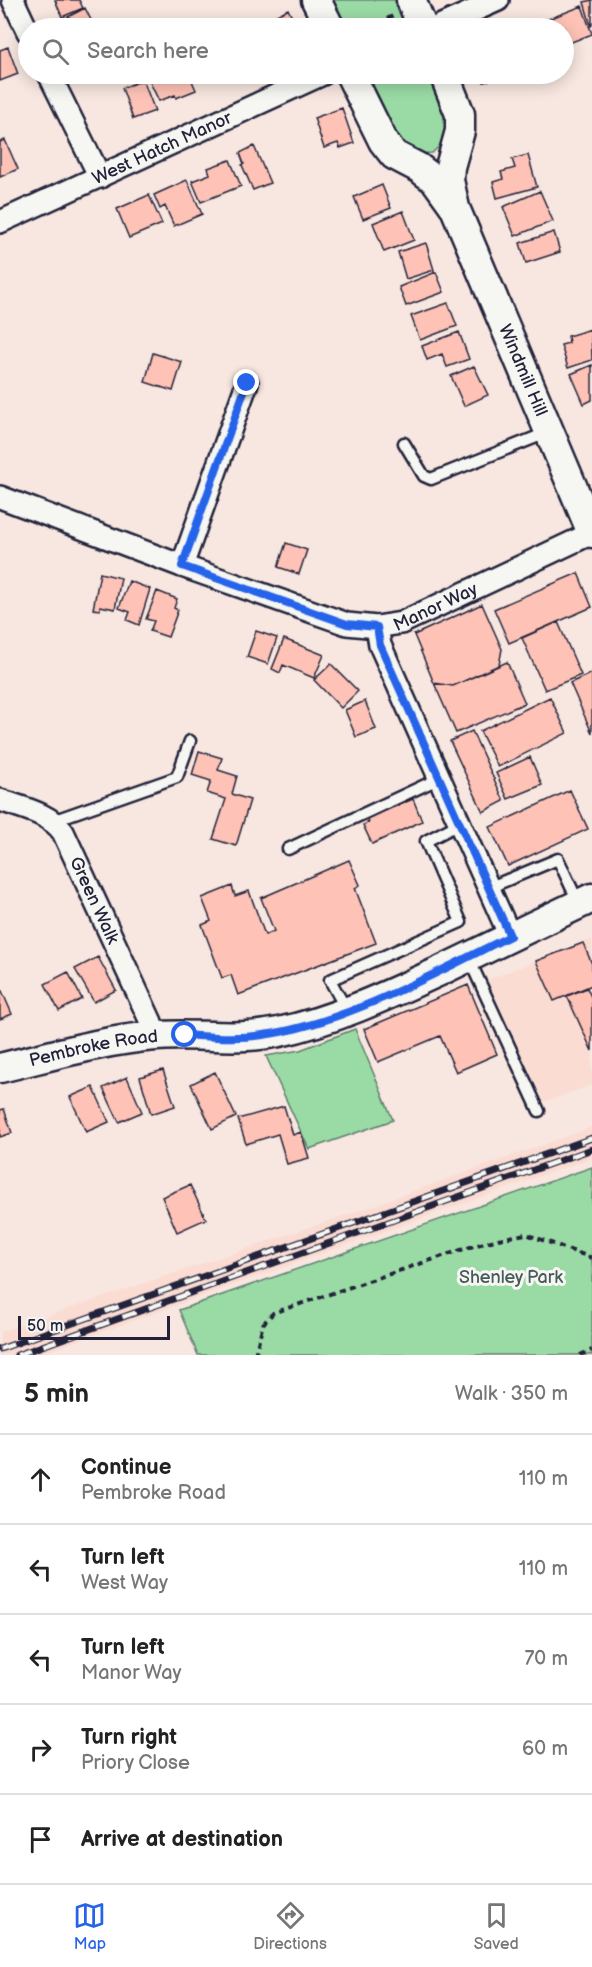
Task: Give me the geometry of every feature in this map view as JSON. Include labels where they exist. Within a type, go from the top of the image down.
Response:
[{"type":"street","points":[[13,0],[21,18]]},
{"type":"street","points":[[316,0],[325,18]]},
{"type":"street","points":[[458,18],[498,0]]},
{"type":"street","points":[[54,84],[100,177]]},
{"type":"street","name":"West Hatch Manor","points":[[0,222],[301,84]]},
{"type":"street","name":"Windmill Hill","points":[[355,84],[383,141],[394,154],[436,181],[455,208]]},
{"type":"street","name":"Windmill Hill","points":[[448,84],[460,114],[460,131],[450,167],[449,180],[455,208],[592,533]]},
{"type":"street","points":[[182,566],[247,383]]},
{"type":"street","name":"Manor Way","points":[[0,497],[182,566],[347,624],[377,627],[401,622],[592,533]]},
{"type":"street","points":[[377,627],[380,645],[510,936]]},
{"type":"street","points":[[0,800],[52,821]]},
{"type":"street","name":"Green Walk","points":[[52,821],[67,838],[151,1022],[153,1036]]},
{"type":"street","name":"Pembroke Road","points":[[0,1068],[96,1046],[153,1036],[232,1038],[265,1035],[301,1027],[347,1012],[586,901]]},
{"type":"lane","points":[[404,443],[424,477],[431,479],[549,432]]},
{"type":"lane","points":[[52,821],[177,777],[190,741]]},
{"type":"lane","points":[[288,849],[438,779]]},
{"type":"lane","points":[[347,1012],[330,980],[461,922],[426,841],[459,824]]},
{"type":"lane","points":[[488,888],[558,859],[586,901]]},
{"type":"lane","points":[[468,957],[539,1111]]},
{"type":"path","points":[[385,18],[404,7]]},
{"type":"path","points":[[255,1355],[263,1324],[273,1313],[466,1248],[526,1234],[592,1258]]},
{"type":"path","points":[[580,1355],[592,1350]]},
{"type":"shaded area","points":[[592,939],[592,1085],[544,1102],[487,980]]},
{"type":"shaded area","points":[[592,1127],[592,1158],[37,1355],[0,1355],[0,1332],[372,1206]]},
{"type":"green space","points":[[325,0],[402,0],[410,18],[334,18]]},
{"type":"green space","points":[[364,84],[438,84],[453,117],[448,138],[432,153],[412,154],[390,141]]},
{"type":"green space","points":[[355,1029],[393,1120],[309,1149],[266,1056],[300,1050]]},
{"type":"green space","name":"Shenley Park","points":[[592,1167],[592,1355],[198,1355],[179,1310]]},
{"type":"building","points":[[55,0],[79,0],[83,8],[62,17]]},
{"type":"building","points":[[592,0],[592,25],[591,26],[584,2]]},
{"type":"building","points":[[582,6],[592,34],[574,41],[574,18],[551,18]]},
{"type":"building","points":[[85,8],[90,18],[66,18]]},
{"type":"building","points":[[288,9],[292,18],[271,18]]},
{"type":"building","points":[[8,47],[18,74],[0,81],[0,50]]},
{"type":"building","points":[[132,84],[145,84],[155,111],[133,119],[122,88]]},
{"type":"building","points":[[151,84],[193,84],[196,90],[176,98],[175,95],[159,101]]},
{"type":"building","points":[[342,108],[354,143],[340,148],[338,143],[324,148],[314,118]]},
{"type":"building","points":[[5,140],[18,169],[0,177],[0,142]]},
{"type":"building","points":[[254,146],[270,183],[253,190],[242,165],[244,164],[240,153]]},
{"type":"building","points":[[528,155],[537,187],[497,198],[493,182],[503,179],[501,172],[515,168],[512,159]]},
{"type":"building","points":[[230,160],[241,186],[201,202],[192,181],[210,174],[208,168]]},
{"type":"building","points":[[187,180],[202,214],[174,226],[165,206],[160,209],[154,195]]},
{"type":"building","points":[[382,185],[391,208],[363,219],[354,197]]},
{"type":"building","points":[[540,191],[553,221],[515,236],[503,207]]},
{"type":"building","points":[[149,195],[162,224],[129,238],[117,209]]},
{"type":"building","points":[[403,211],[414,240],[384,252],[373,223]]},
{"type":"building","points":[[554,232],[560,252],[526,263],[520,243]]},
{"type":"building","points":[[426,243],[434,270],[406,279],[398,252]]},
{"type":"building","points":[[436,272],[444,292],[406,306],[399,287]]},
{"type":"building","points":[[448,303],[457,326],[420,340],[411,316]]},
{"type":"building","points":[[591,329],[592,360],[568,368],[561,345],[569,343],[568,336]]},
{"type":"building","points":[[459,332],[469,359],[447,367],[442,354],[427,360],[422,346]]},
{"type":"building","points":[[153,353],[182,362],[173,391],[145,382]]},
{"type":"building","points":[[592,365],[592,400],[584,404],[571,374]]},
{"type":"building","points":[[474,366],[488,395],[464,406],[451,376]]},
{"type":"building","points":[[286,543],[307,550],[299,574],[278,567]]},
{"type":"building","points":[[100,573],[121,578],[115,609],[100,606],[100,610],[93,609]]},
{"type":"building","points":[[578,573],[592,607],[509,643],[494,609]]},
{"type":"building","points":[[129,581],[150,589],[139,625],[127,620],[130,612],[119,608]]},
{"type":"building","points":[[157,591],[177,599],[174,608],[178,610],[168,637],[150,631],[154,621],[146,619]]},
{"type":"building","points":[[482,604],[502,649],[499,665],[453,686],[434,683],[414,635]]},
{"type":"building","points":[[558,622],[581,675],[545,690],[522,638]]},
{"type":"building","points":[[256,631],[277,638],[268,664],[247,657]]},
{"type":"building","points":[[284,639],[324,655],[314,678],[283,665],[280,673],[272,669]]},
{"type":"building","points":[[507,662],[525,703],[456,733],[434,683],[453,686]]},
{"type":"building","points":[[331,664],[358,691],[341,708],[314,680]]},
{"type":"building","points":[[592,673],[592,733],[570,683]]},
{"type":"building","points":[[550,697],[567,733],[498,767],[480,731]]},
{"type":"building","points":[[365,701],[376,729],[356,737],[345,710]]},
{"type":"building","points":[[472,731],[504,801],[483,812],[450,741]]},
{"type":"building","points":[[199,751],[222,758],[218,770],[237,776],[232,794],[250,800],[236,846],[213,839],[226,799],[207,793],[211,781],[192,775]]},
{"type":"building","points":[[530,757],[542,785],[508,799],[496,773]]},
{"type":"building","points":[[570,790],[588,829],[508,866],[490,827]]},
{"type":"building","points":[[403,797],[406,802],[413,799],[422,821],[372,844],[363,825],[369,822],[366,814]]},
{"type":"building","points":[[349,860],[360,885],[355,888],[376,943],[238,995],[231,975],[222,978],[202,925],[211,921],[202,898],[232,886],[235,896],[249,891],[265,935],[274,931],[261,898]]},
{"type":"building","points":[[583,943],[592,964],[592,985],[554,1001],[536,961]]},
{"type":"building","points":[[98,957],[116,990],[94,1002],[75,969]]},
{"type":"building","points":[[68,972],[82,999],[59,1011],[45,984]]},
{"type":"building","points":[[468,985],[497,1054],[456,1072],[440,1036],[378,1062],[364,1029]]},
{"type":"building","points":[[587,988],[592,999],[592,1051],[567,996]]},
{"type":"building","points":[[2,991],[12,1014],[0,1019],[0,992]]},
{"type":"building","points":[[163,1070],[175,1106],[151,1114],[140,1077]]},
{"type":"building","points":[[215,1072],[236,1117],[212,1129],[191,1084]]},
{"type":"building","points":[[127,1077],[142,1112],[119,1122],[103,1088]]},
{"type":"building","points":[[93,1087],[109,1122],[86,1132],[70,1097]]},
{"type":"building","points":[[284,1106],[293,1135],[301,1132],[309,1158],[287,1164],[278,1134],[246,1144],[238,1119]]},
{"type":"building","points":[[4,1109],[12,1133],[0,1137],[0,1110]]},
{"type":"building","points":[[190,1185],[206,1219],[177,1232],[162,1197]]},
{"type":"railway","points":[[0,1349],[592,1138]]},
{"type":"railway","points":[[17,1355],[592,1149]]},
{"type":"route","points":[[185,1035],[232,1038],[265,1035],[301,1027],[347,1012],[414,983],[510,936],[380,645],[377,627],[347,624],[182,566],[247,383]]}]
